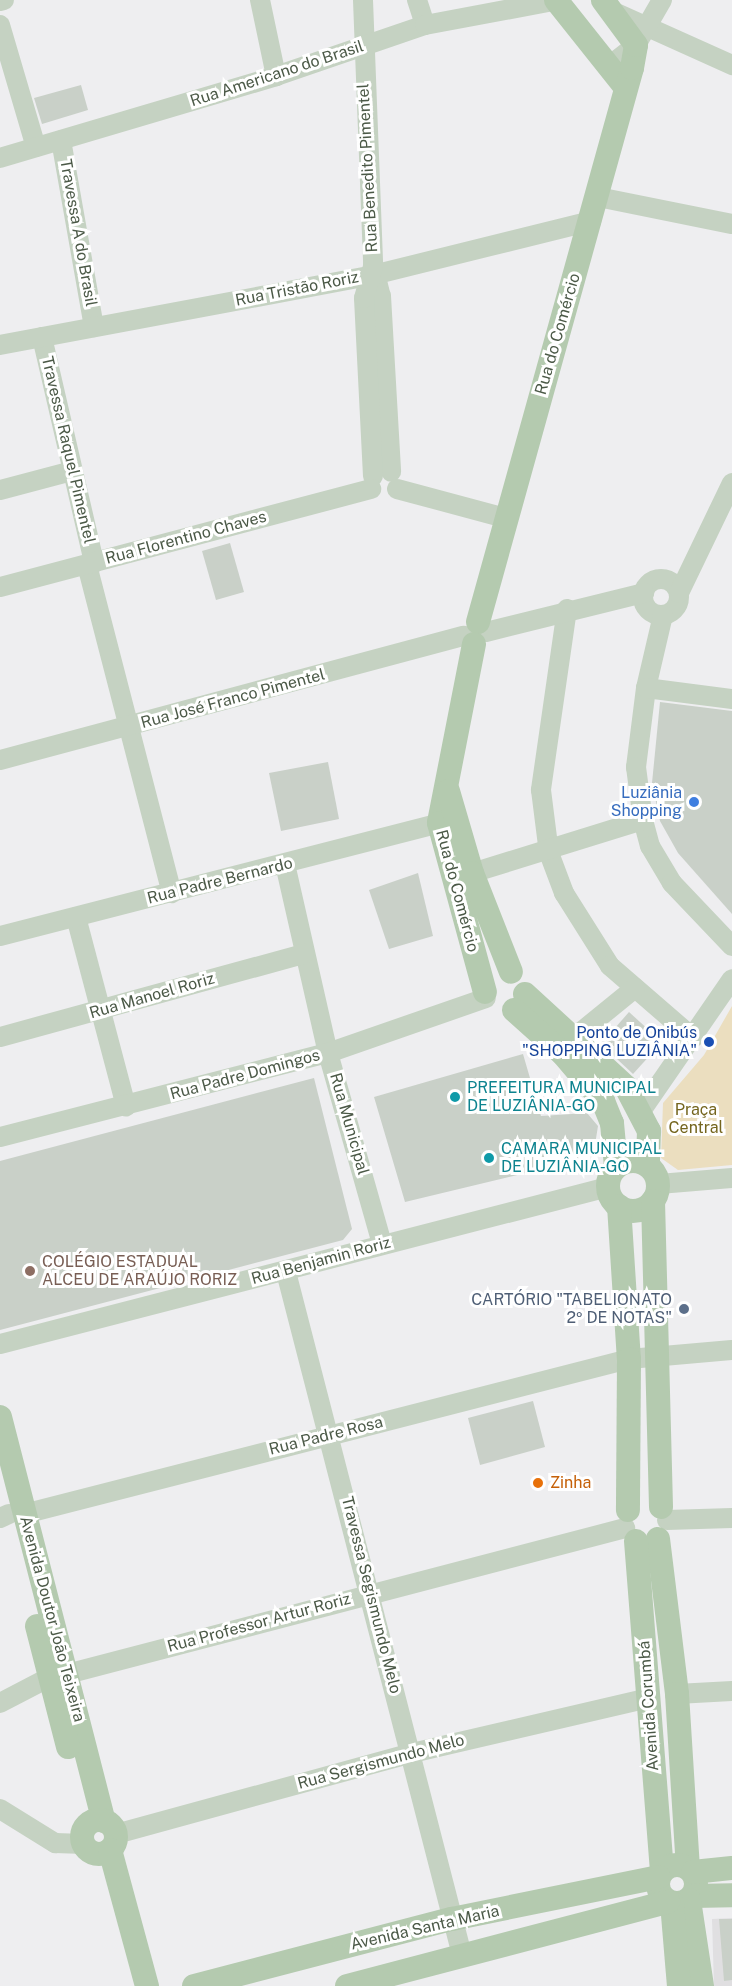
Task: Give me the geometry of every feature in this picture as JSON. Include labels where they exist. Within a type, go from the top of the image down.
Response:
[{"type":"main road","points":[[557,0],[626,88]]},
{"type":"main road","points":[[608,5],[643,35]]},
{"type":"main road","name":"Rua do Comércio","points":[[485,995],[439,823],[448,791],[459,700],[505,519],[598,197],[626,88],[643,35]]},
{"type":"main road","name":"Rua do Comércio","points":[[448,791],[472,873],[511,972]]},
{"type":"main road","points":[[511,972],[524,983],[520,1002],[500,1012],[485,995],[493,976],[511,972]]},
{"type":"main road","name":"Avenida Corumbá","points":[[520,1002],[576,1036],[642,1111],[649,1131],[661,1353],[646,1524],[648,1698],[660,1874],[658,1891],[684,1890]]},
{"type":"main road","name":"Avenida Corumbá","points":[[520,1002],[603,1101],[612,1123],[614,1187],[646,1524],[677,1694],[684,1890],[679,1986]]},
{"type":"main road","points":[[638,1160],[653,1183],[640,1210],[614,1187],[638,1160]]},
{"type":"main road","name":"Avenida Doutor João Teixeira","points":[[0,1416],[11,1515]]},
{"type":"main road","name":"Avenida Doutor João Teixeira","points":[[0,1482],[59,1675],[100,1838],[132,1986]]},
{"type":"main road","name":"Avenida Doutor João Teixeira","points":[[100,1838],[147,1986]]},
{"type":"main road","name":"Avenida Santa Maria","points":[[346,1986],[462,1955],[684,1890],[732,1868]]},
{"type":"main road","name":"Avenida Santa Maria","points":[[194,1986],[452,1920],[660,1874]]},
{"type":"main road","name":"Avenida Corumbá","points":[[684,1890],[702,1986]]},
{"type":"main road","name":"Avenida Santa Maria","points":[[684,1890],[732,1895]]},
{"type":"street","points":[[260,0],[276,76]]},
{"type":"street","name":"Rua Benedito Pimentel","points":[[363,0],[361,47],[373,271],[364,298],[383,481]]},
{"type":"street","points":[[417,0],[425,25]]},
{"type":"street","name":"Rua Americano do Brasil","points":[[0,158],[276,76],[425,25],[557,0]]},
{"type":"street","name":"Rua do Comércio","points":[[608,67],[643,35],[662,0]]},
{"type":"street","points":[[0,25],[36,147]]},
{"type":"street","points":[[643,35],[732,65]]},
{"type":"street","name":"Travessa A do Brasil","points":[[61,140],[94,327]]},
{"type":"street","points":[[598,197],[732,224]]},
{"type":"street","name":"Rua Tristão Roriz","points":[[0,345],[373,271],[591,221]]},
{"type":"street","name":"Travessa Raquel Pimentel","points":[[42,338],[90,564],[172,893]]},
{"type":"street","points":[[0,490],[72,471]]},
{"type":"street","points":[[383,481],[505,519]]},
{"type":"street","name":"Rua Florentino Chaves","points":[[0,587],[90,564],[383,481]]},
{"type":"street","points":[[732,483],[679,592],[678,604],[663,615],[646,688],[636,767],[643,820],[650,846],[672,883],[732,946]]},
{"type":"street","points":[[663,615],[648,609],[644,593],[661,579],[679,592]]},
{"type":"street","name":"Rua José Franco Pimentel","points":[[0,760],[567,609],[644,593]]},
{"type":"street","points":[[567,609],[541,790],[549,853],[564,893],[592,939],[635,988],[693,1038]]},
{"type":"street","points":[[646,688],[732,699]]},
{"type":"street","points":[[472,873],[549,853],[643,820]]},
{"type":"street","name":"Rua Padre Bernardo","points":[[0,936],[439,823]]},
{"type":"street","name":"Rua Municipal","points":[[285,864],[328,1053],[382,1244]]},
{"type":"street","points":[[76,917],[104,1010],[126,1106]]},
{"type":"street","name":"Rua Manoel Roriz","points":[[0,1037],[304,954]]},
{"type":"street","points":[[642,1111],[732,980]]},
{"type":"street","points":[[576,1036],[635,988]]},
{"type":"street","name":"Rua Padre Domingos","points":[[0,1137],[328,1053],[485,995]]},
{"type":"street","points":[[653,1183],[732,1178]]},
{"type":"street","name":"Rua Benjamin Roriz","points":[[0,1344],[286,1272],[382,1244],[614,1187]]},
{"type":"street","name":"Travessa Segismundo Melo","points":[[286,1272],[371,1593],[462,1955]]},
{"type":"street","points":[[661,1353],[732,1350]]},
{"type":"street","name":"Rua Padre Rosa","points":[[11,1515],[629,1359],[661,1353]]},
{"type":"street","name":"Rua Professor Artur Roriz","points":[[0,1703],[59,1675],[371,1593],[646,1524],[732,1518]]},
{"type":"street","points":[[677,1694],[732,1691]]},
{"type":"street","name":"Rua Sergismundo Melo","points":[[0,1809],[55,1843],[100,1838],[412,1753],[648,1698]]},
{"type":"shaded area","points":[[732,1918],[732,1986],[714,1986],[712,1919]]},
{"type":"green space","name":"Praça Central","points":[[732,1006],[732,1165],[678,1170],[661,1158],[663,1103],[704,1055]]},
{"type":"building","points":[[81,85],[88,110],[42,124],[34,98]]},
{"type":"building","points":[[230,543],[244,592],[216,600],[202,551]]},
{"type":"building","name":"Luziânia Shopping","points":[[660,702],[732,711],[732,914],[678,853],[660,821],[652,783]]},
{"type":"building","points":[[328,762],[339,819],[281,831],[269,773]]},
{"type":"building","points":[[418,873],[433,936],[389,949],[369,890]]},
{"type":"building","points":[[629,1012],[662,1042],[633,1074],[601,1044]]},
{"type":"building","points":[[523,1054],[541,1116],[587,1113],[598,1126],[594,1151],[563,1164],[405,1202],[374,1097]]},
{"type":"building","points":[[314,1078],[352,1229],[343,1240],[0,1330],[0,1161]]},
{"type":"building","points":[[533,1401],[545,1447],[480,1465],[468,1418]]},
{"type":"building","points":[[719,1919],[732,1919],[732,1980],[724,1981]]},
{"type":"place","name":"Luziânia Shopping","points":[[694,802]]},
{"type":"place","name":"Ponto de Onibús \"SHOPPING LUZIÂNIA\"","points":[[709,1042]]},
{"type":"place","name":"PREFEITURA MUNICIPAL DE LUZIÂNIA-GO","points":[[455,1097]]},
{"type":"place","name":"CAMARA MUNICIPAL DE LUZIÂNIA-GO","points":[[489,1158]]},
{"type":"place","name":"COLÉGIO ESTADUAL ALCEU DE ARAÚJO RORIZ","points":[[30,1271]]},
{"type":"place","name":"CARTÓRIO \"TABELIONATO 2º DE NOTAS\"","points":[[684,1309]]},
{"type":"place","name":"Zinha","points":[[538,1483]]}]
